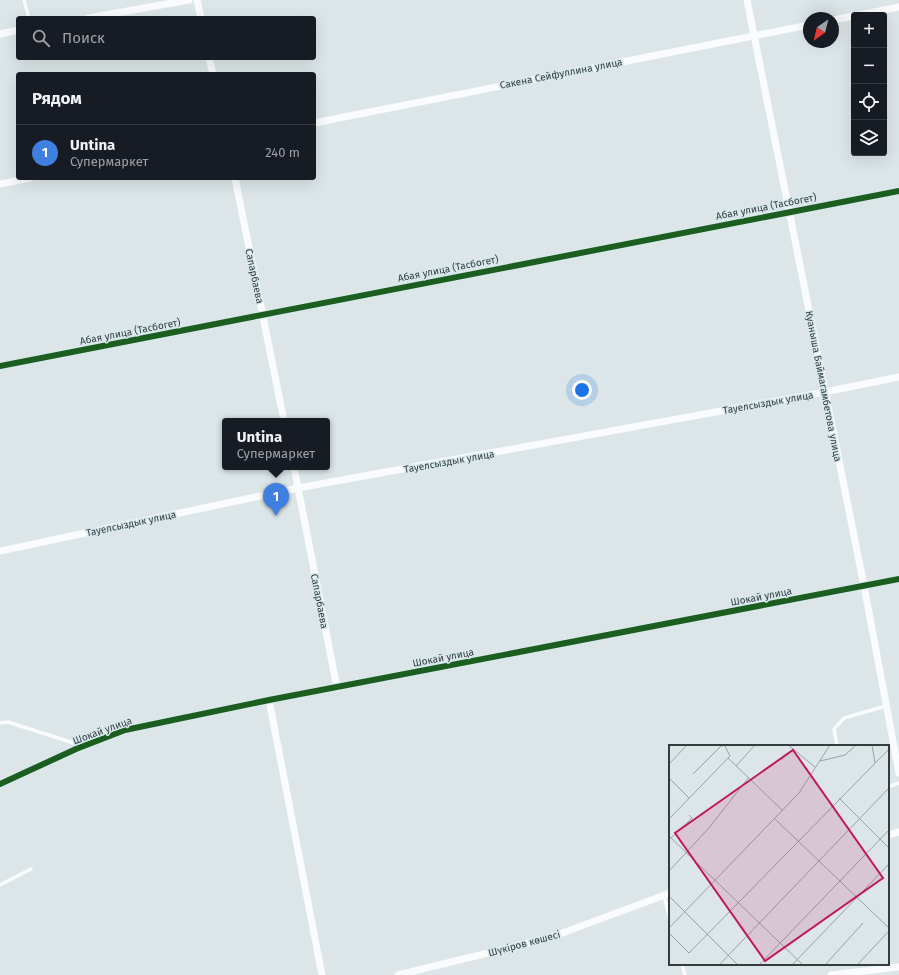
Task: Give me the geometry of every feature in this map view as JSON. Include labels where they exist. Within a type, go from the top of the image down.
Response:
[{"type":"street","points":[[99,16],[189,0]]},
{"type":"street","points":[[197,0],[201,16]]},
{"type":"street","name":"Куаныша Баймагамбетова улица","points":[[747,0],[864,586],[899,773]]},
{"type":"street","points":[[874,12],[899,7]]},
{"type":"street","points":[[839,19],[851,17]]},
{"type":"street","name":"Сакена Сейфуллина улица","points":[[316,123],[803,25]]},
{"type":"street","points":[[0,34],[16,30]]},
{"type":"street","points":[[210,60],[212,72]]},
{"type":"street","points":[[0,184],[20,180]]},
{"type":"street","name":"Сапарбаева","points":[[234,180],[283,418]]},
{"type":"street","name":"Абая улица (Тасбогет)","points":[[0,366],[899,191]]},
{"type":"street","name":"Тауелсыздык улица","points":[[0,551],[298,488],[825,392],[899,377]]},
{"type":"street","name":"Сапарбаева","points":[[295,470],[337,688]]},
{"type":"street","name":"Шокай улица","points":[[0,784],[84,746],[125,730],[269,700],[899,579]]},
{"type":"street","points":[[269,700],[322,975]]},
{"type":"street","points":[[889,835],[899,832]]},
{"type":"street","name":"Шүкіров көшесі","points":[[398,975],[549,938],[667,895]]},
{"type":"street","points":[[831,975],[899,967]]},
{"type":"lane","points":[[24,0],[28,16]]},
{"type":"lane","points":[[837,745],[834,729],[844,718],[886,706]]},
{"type":"lane","points":[[0,724],[8,722],[84,746]]},
{"type":"lane","points":[[889,787],[899,783]]},
{"type":"lane","points":[[0,885],[31,868]]},
{"type":"lane","points":[[667,895],[669,911]]},
{"type":"lane","points":[[682,965],[685,975]]},
{"type":"cycle path","points":[[0,366],[899,191]]},
{"type":"cycle path","points":[[0,784],[76,749],[125,730],[269,700],[899,579]]},
{"type":"place","name":"Untina","points":[[276,516]]}]
